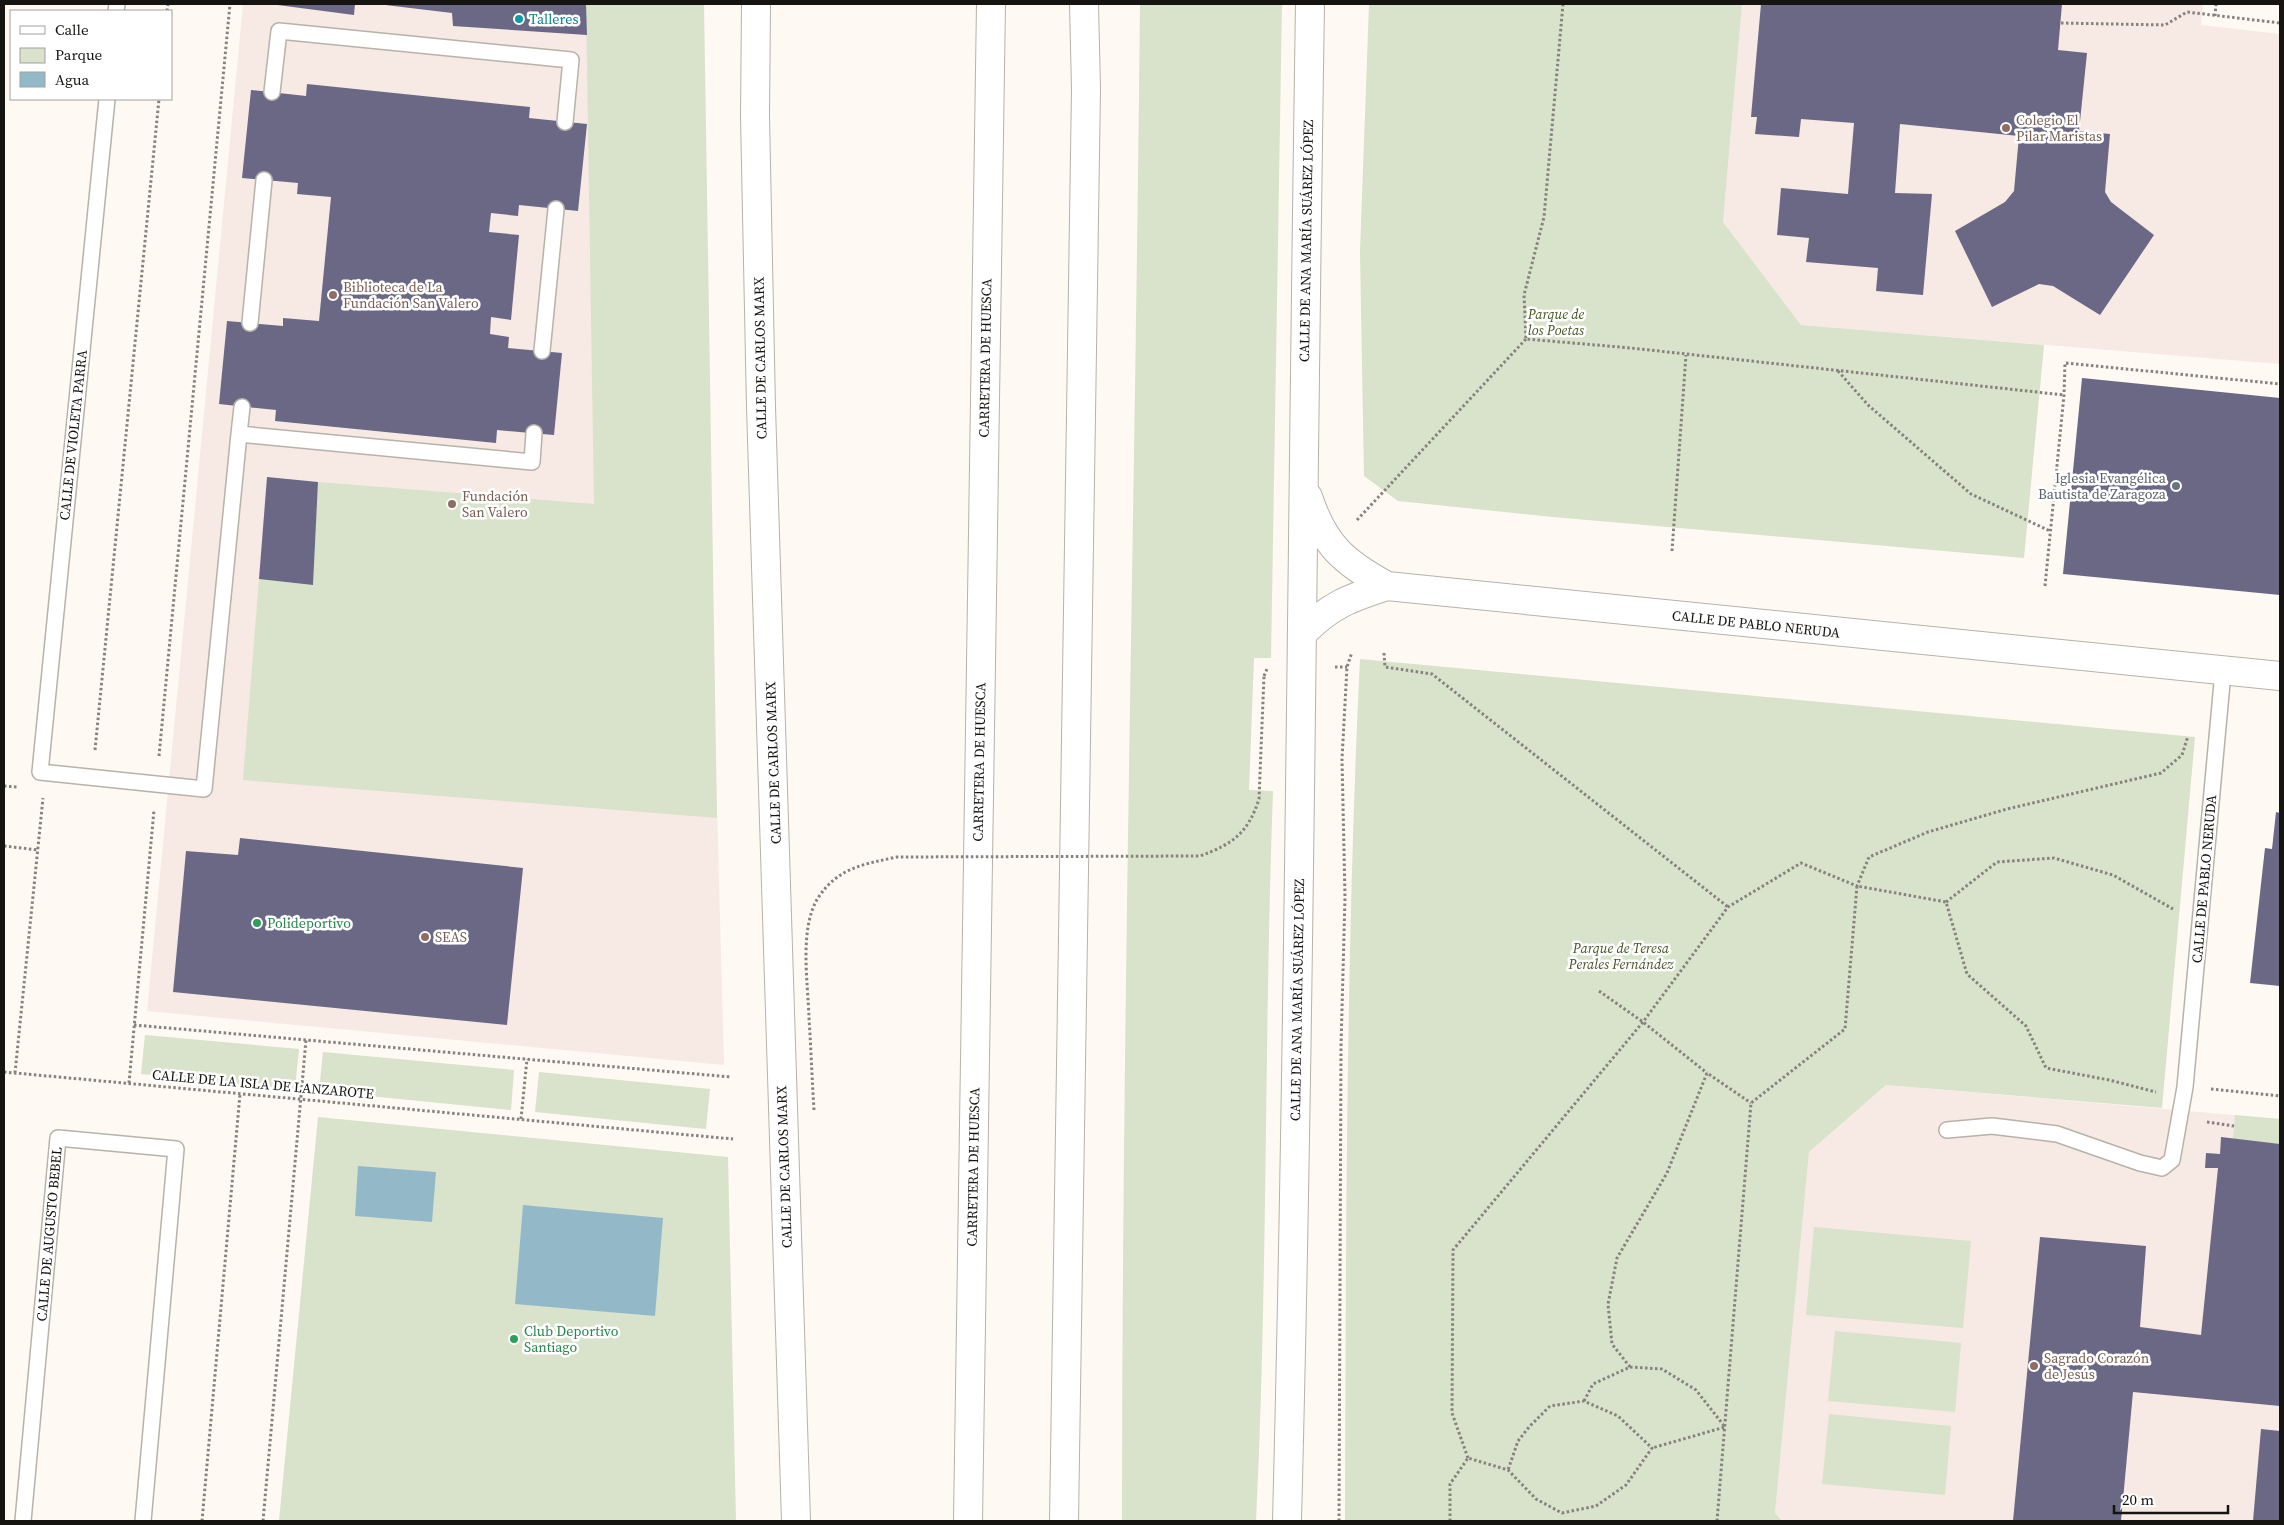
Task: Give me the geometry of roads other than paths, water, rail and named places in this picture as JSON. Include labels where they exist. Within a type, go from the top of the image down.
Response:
[{"type":"main road","name":"CALLE DE CARLOS MARX","points":[[756,4],[755,116],[761,406],[796,1521]]},
{"type":"main road","name":"CARRETERA DE HUESCA","points":[[968,1521],[991,4]]},
{"type":"main road","points":[[1064,1521],[1086,89],[1084,4]]},
{"type":"main road","points":[[1086,89],[1095,4]]},
{"type":"main road","name":"CALLE DE ANA MARÍA SUÁREZ LÓPEZ","points":[[1287,1521],[1303,633],[1302,479],[1310,4]]},
{"type":"main road","name":"CALLE DE ANA MARÍA SUÁREZ LÓPEZ","points":[[1302,479],[1313,513],[1323,534],[1333,548],[1359,570],[1387,586]]},
{"type":"main road","name":"CALLE DE PABLO NERUDA","points":[[1303,633],[1323,614],[1338,604],[1387,586],[2223,672],[2280,676]]},
{"type":"lane","points":[[272,92],[279,31],[571,60],[565,122]]},
{"type":"lane","name":"CALLE DE VIOLETA PARRA","points":[[107,100],[40,772],[204,789],[239,434]]},
{"type":"lane","points":[[250,323],[264,180]]},
{"type":"lane","points":[[542,351],[556,209]]},
{"type":"lane","points":[[242,407],[239,434],[532,462],[534,434]]},
{"type":"lane","name":"CALLE DE PABLO NERUDA","points":[[1947,1130],[1992,1126],[2057,1134],[2162,1168],[2172,1160],[2182,1110],[2223,672]]},
{"type":"lane","name":"CALLE DE AUGUSTO BEBEL","points":[[24,1521],[58,1138],[176,1149],[142,1521]]},
{"type":"water","points":[[358,1166],[436,1172],[432,1222],[355,1216]]},
{"type":"water","points":[[523,1205],[663,1218],[655,1316],[515,1304]]},
{"type":"place","name":"Talleres","points":[[519,19]]},
{"type":"place","name":"Colegio El Pilar Maristas","points":[[2006,128]]},
{"type":"place","name":"Biblioteca de La Fundación San Valero","points":[[333,295]]},
{"type":"place","name":"Iglesia Evangélica Bautista de Zaragoza","points":[[2176,486]]},
{"type":"place","name":"Fundación San Valero","points":[[452,504]]},
{"type":"place","name":"Polideportivo","points":[[257,923]]},
{"type":"place","name":"SEAS","points":[[425,937]]},
{"type":"place","name":"Club Deportivo Santiago","points":[[514,1339]]},
{"type":"place","name":"Sagrado Corazón de Jesús","points":[[2034,1366]]},
{"type":"park label","name":"Parque de los Poetas","points":[[1556,322]]},
{"type":"park label","name":"Parque de Teresa Perales Fernández","points":[[1621,956]]}]
